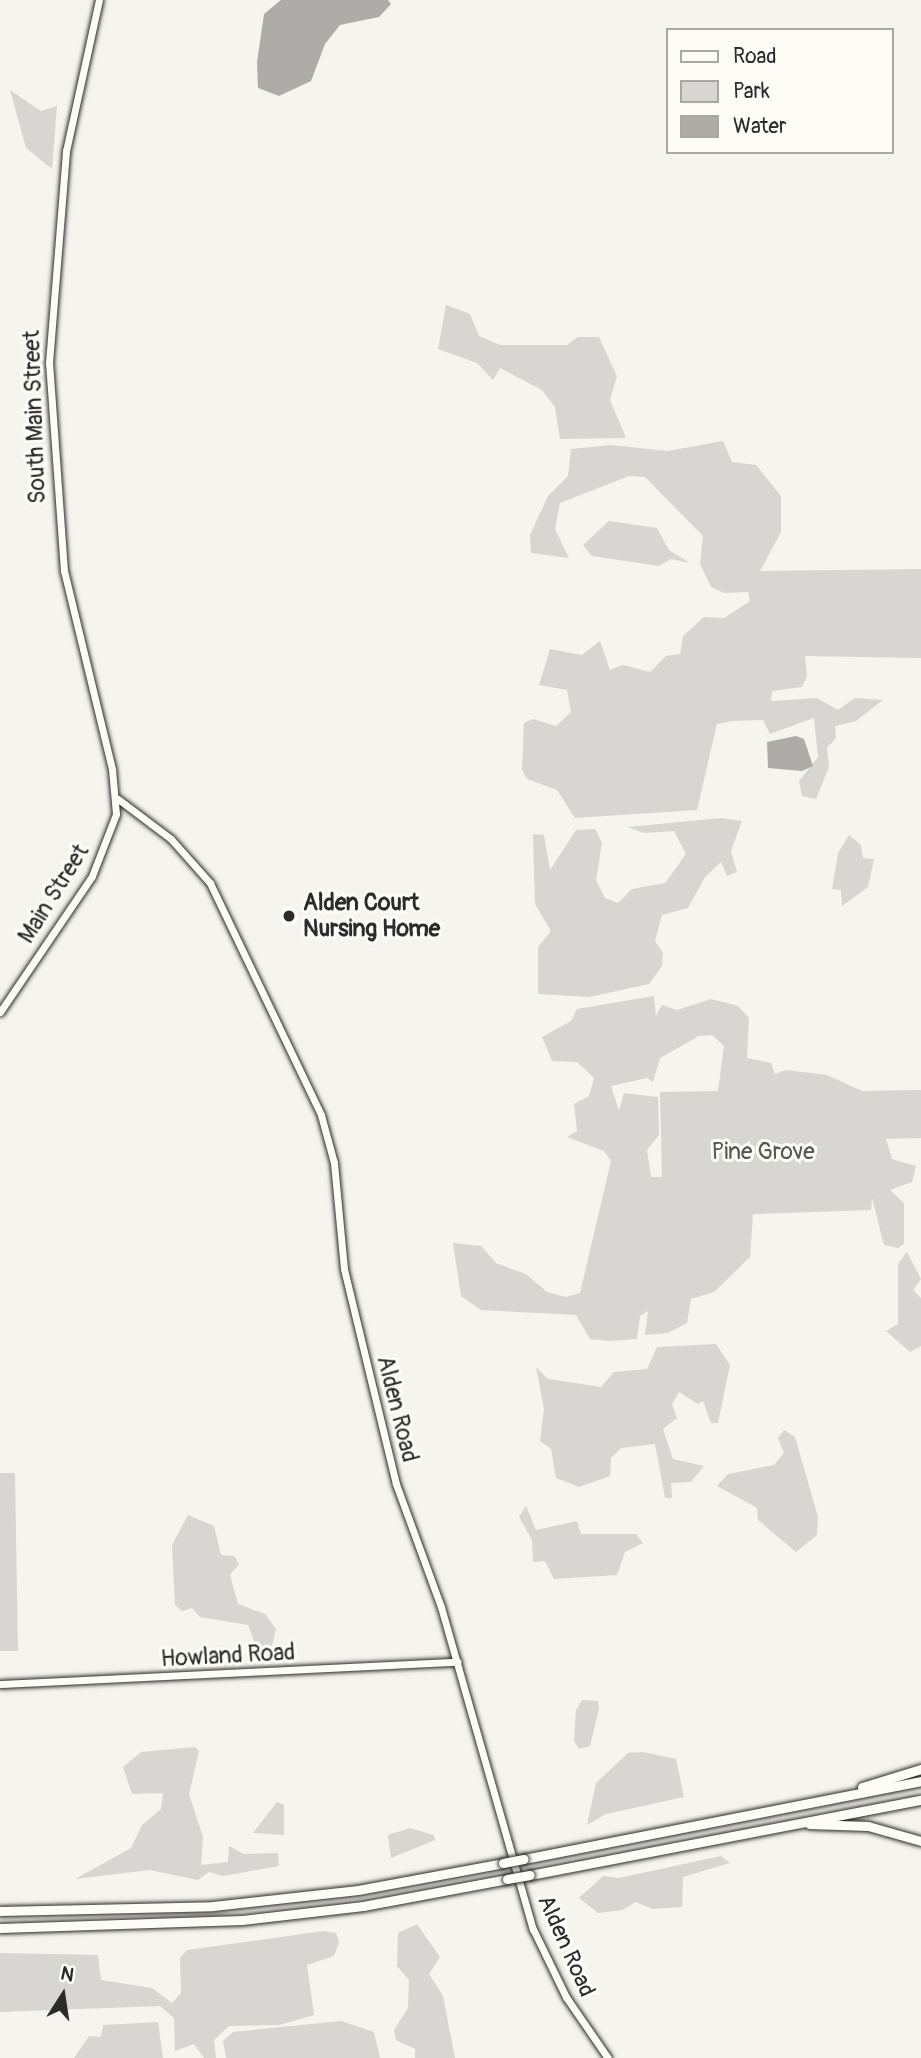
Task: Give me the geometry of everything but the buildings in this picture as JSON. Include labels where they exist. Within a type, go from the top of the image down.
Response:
[{"type":"highway","points":[[820,1800],[921,1769]]},
{"type":"highway","points":[[0,1911],[224,1905],[349,1891],[921,1781]]},
{"type":"highway","points":[[0,1928],[235,1921],[363,1906],[772,1826],[921,1800]]},
{"type":"highway","points":[[772,1826],[854,1824],[921,1841]]},
{"type":"main road","name":"South Main Street","points":[[99,0],[68,138],[49,363],[64,571],[118,799],[113,830]]},
{"type":"main road","name":"Alden Road","points":[[118,799],[171,839],[210,883],[317,1106],[333,1156],[344,1269],[386,1447],[457,1662],[536,1938],[580,2022],[607,2058]]},
{"type":"main road","name":"Main Street","points":[[0,1012],[92,876],[113,830]]},
{"type":"main road","name":"Howland Road","points":[[0,1685],[457,1662]]},
{"type":"green space","points":[[10,90],[41,111],[57,106],[52,169],[26,148]]},
{"type":"green space","points":[[446,305],[470,314],[479,336],[500,345],[567,345],[578,337],[599,337],[617,376],[610,400],[626,438],[560,439],[555,407],[542,390],[500,368],[493,380],[477,363],[438,349]]},
{"type":"green space","points":[[723,441],[732,462],[756,465],[781,496],[781,532],[760,571],[921,569],[921,658],[805,656],[807,676],[802,687],[772,691],[771,701],[817,698],[838,710],[855,698],[883,700],[856,721],[835,726],[836,738],[827,748],[829,767],[816,799],[802,796],[799,781],[818,757],[814,718],[770,734],[763,720],[732,721],[717,724],[697,810],[575,818],[557,790],[527,779],[522,770],[524,723],[533,719],[556,726],[571,712],[567,690],[539,685],[550,649],[582,655],[600,641],[610,670],[623,665],[650,672],[666,656],[680,654],[683,636],[704,617],[724,618],[750,601],[748,592],[724,593],[711,587],[700,564],[703,536],[645,477],[629,476],[560,503],[555,529],[569,558],[531,553],[530,535],[548,496],[568,476],[571,449],[611,445],[668,451]]},
{"type":"green space","points":[[609,521],[657,528],[669,550],[690,563],[671,559],[659,566],[592,556],[583,545]]},
{"type":"green space","points":[[721,818],[742,821],[731,851],[737,872],[727,876],[721,862],[705,877],[688,908],[662,915],[655,941],[663,953],[662,966],[649,984],[589,997],[538,994],[538,947],[551,931],[535,904],[533,834],[544,835],[550,870],[576,830],[595,829],[602,843],[596,880],[605,898],[618,903],[632,889],[665,883],[686,854],[674,831],[644,833],[628,827]]},
{"type":"green space","points":[[849,835],[861,845],[863,858],[874,859],[868,887],[842,906],[841,890],[832,889],[838,853]]},
{"type":"green space","name":"Pine Grove","points":[[654,996],[656,1016],[662,1005],[677,1010],[711,999],[738,1006],[749,1018],[747,1058],[771,1063],[775,1074],[786,1070],[827,1075],[862,1091],[921,1090],[921,1138],[886,1139],[892,1159],[916,1166],[912,1182],[890,1190],[904,1203],[904,1244],[898,1248],[884,1245],[872,1197],[871,1210],[753,1214],[750,1257],[714,1292],[691,1299],[687,1323],[668,1333],[645,1335],[648,1311],[640,1316],[637,1339],[590,1339],[576,1315],[481,1310],[461,1296],[453,1243],[481,1246],[496,1263],[526,1274],[547,1292],[566,1297],[580,1293],[611,1161],[604,1151],[567,1137],[577,1131],[574,1104],[589,1096],[594,1078],[577,1062],[552,1061],[542,1037],[571,1021],[577,1009]],"holes":[[[712,1035],[724,1046],[718,1091],[660,1092],[662,1177],[651,1177],[647,1150],[659,1135],[658,1097],[624,1093],[619,1111],[611,1086],[647,1078],[653,1082],[660,1058],[699,1036]]]},
{"type":"green space","points":[[907,1252],[921,1279],[913,1290],[921,1298],[921,1346],[910,1352],[886,1331],[898,1324],[898,1264]]},
{"type":"green space","points":[[716,1344],[730,1365],[718,1423],[711,1423],[703,1401],[698,1404],[679,1392],[672,1404],[677,1418],[663,1429],[673,1459],[704,1466],[691,1482],[671,1483],[672,1498],[665,1498],[655,1444],[621,1448],[611,1458],[610,1476],[579,1487],[556,1478],[551,1449],[540,1441],[544,1409],[536,1367],[548,1379],[601,1387],[614,1372],[647,1369],[657,1347]]},
{"type":"green space","points":[[784,1430],[795,1437],[818,1517],[817,1535],[796,1552],[758,1520],[757,1508],[717,1486],[728,1474],[774,1465],[784,1453],[778,1438]]},
{"type":"green space","points":[[0,1473],[15,1473],[18,1651],[0,1651]]},
{"type":"green space","points":[[526,1506],[536,1530],[577,1521],[581,1534],[636,1534],[643,1543],[625,1552],[617,1575],[554,1579],[545,1561],[533,1562],[532,1540],[519,1517]]},
{"type":"green space","points":[[188,1515],[214,1526],[221,1555],[234,1556],[239,1564],[230,1575],[238,1604],[265,1614],[276,1629],[268,1661],[261,1659],[248,1625],[200,1617],[192,1608],[182,1611],[175,1605],[172,1545]]},
{"type":"green space","points":[[582,1700],[598,1701],[599,1709],[590,1746],[579,1749],[574,1741],[576,1710]]},
{"type":"green space","points":[[195,1747],[199,1751],[189,1794],[203,1837],[201,1865],[228,1862],[229,1846],[244,1854],[278,1853],[279,1866],[223,1876],[209,1872],[198,1880],[150,1870],[75,1879],[131,1848],[142,1825],[161,1809],[163,1793],[132,1794],[123,1767],[141,1752]]},
{"type":"green space","points":[[643,1752],[676,1759],[684,1797],[606,1814],[587,1825],[596,1783],[628,1753]]},
{"type":"green space","points":[[277,1802],[284,1805],[284,1835],[253,1833]]},
{"type":"green space","points":[[410,1828],[434,1835],[435,1840],[391,1858],[388,1835]]},
{"type":"green space","points":[[721,1856],[730,1863],[683,1877],[682,1907],[652,1909],[636,1902],[622,1910],[598,1913],[579,1898],[603,1876],[619,1878]]},
{"type":"green space","points":[[417,1924],[440,1957],[429,1974],[443,1996],[455,2058],[415,2058],[415,2049],[396,2040],[394,2030],[408,2008],[409,1980],[397,1966],[398,1933]]},
{"type":"green space","points":[[324,1931],[336,1933],[339,1942],[334,1956],[307,1965],[314,2015],[279,2025],[229,2026],[214,2040],[216,2058],[204,2058],[194,2044],[175,2051],[174,2018],[160,2006],[0,2012],[0,1953],[98,1955],[101,1980],[152,1988],[172,2003],[181,1993],[180,1958],[187,1950]]},
{"type":"green space","points":[[341,2021],[374,2032],[380,2058],[226,2058],[223,2041],[233,2032]]},
{"type":"green space","points":[[158,2022],[163,2058],[74,2058],[89,2036],[101,2037],[103,2025]]},
{"type":"water","points":[[281,0],[388,0],[391,4],[379,17],[340,25],[325,44],[311,81],[279,96],[258,88],[257,62],[264,14]]},
{"type":"water","points":[[796,736],[804,739],[813,766],[802,771],[768,768],[767,742]]},
{"type":"place","name":"Alden Court Nursing Home","points":[[289,916]]}]
